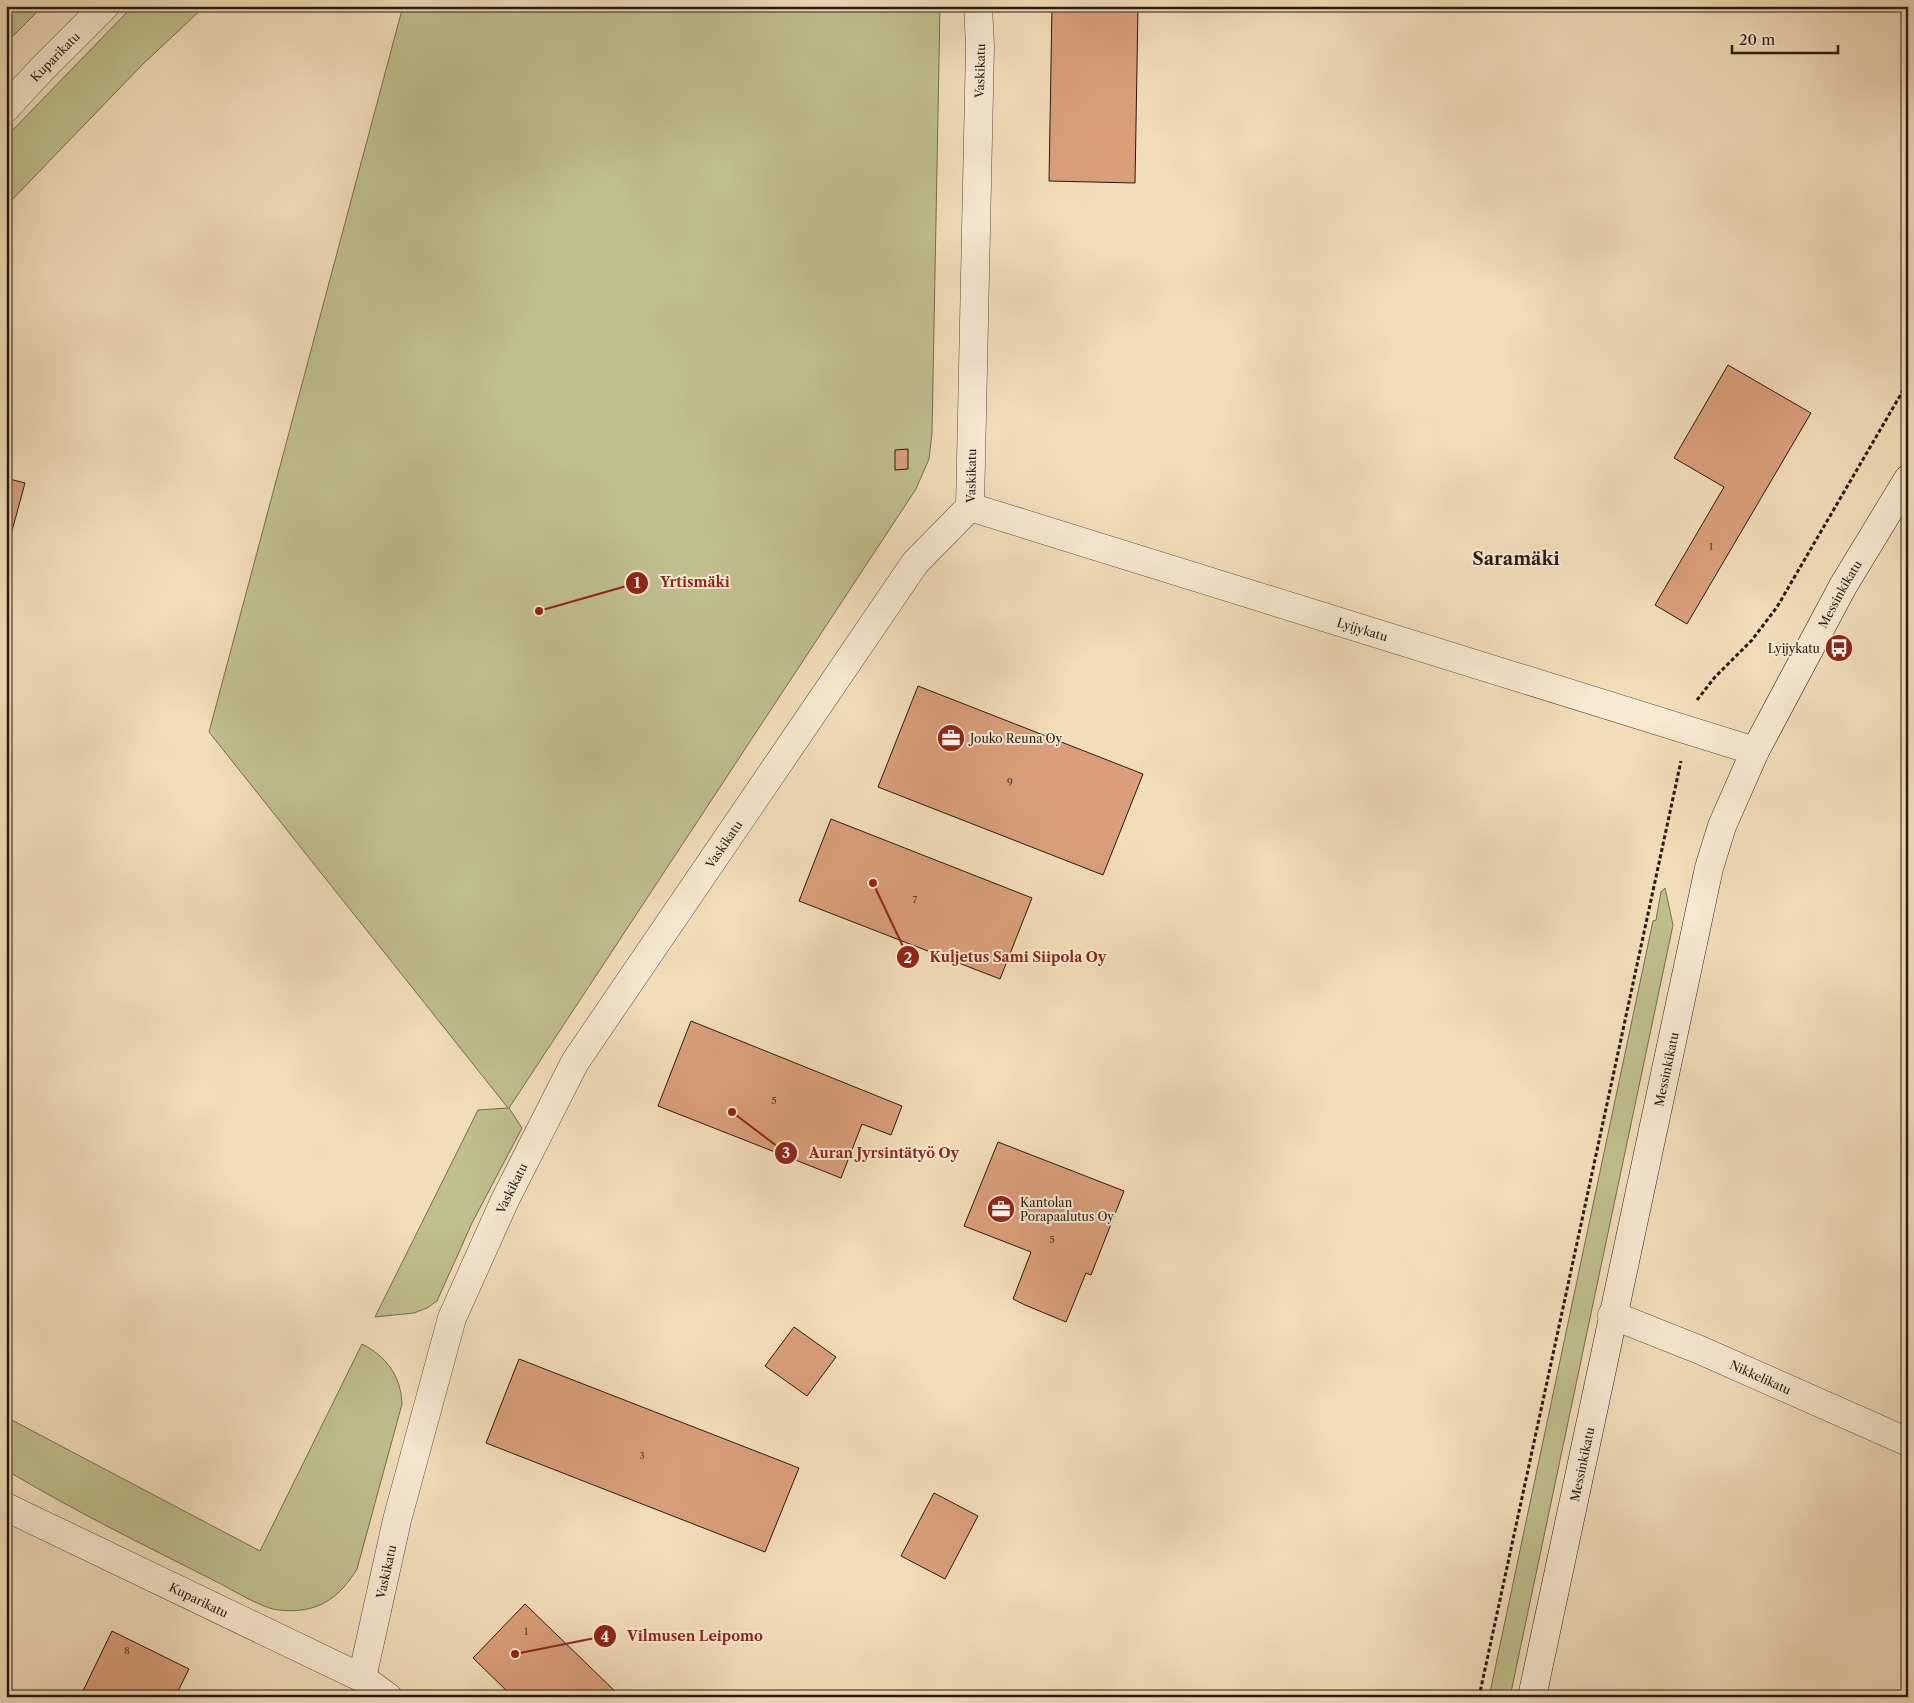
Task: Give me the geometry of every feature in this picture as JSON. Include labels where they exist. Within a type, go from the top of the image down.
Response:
[{"type":"street","name":"Kuparikatu","points":[[6,108],[105,6]]},
{"type":"street","name":"Vaskikatu","points":[[362,1678],[397,1520],[452,1318],[505,1200],[575,1062],[915,563],[970,507],[980,56],[978,6]]},
{"type":"street","name":"Messinkikatu","points":[[1532,1697],[1709,868],[1722,826],[1755,751],[1844,586],[1908,479]]},
{"type":"street","name":"Lyijykatu","points":[[970,507],[1755,751]]},
{"type":"street","name":"Nikkelikatu","points":[[1612,1316],[1700,1350],[1908,1442]]},
{"type":"street","name":"Kuparikatu","points":[[6,1507],[362,1678],[388,1697]]},
{"type":"green space","points":[[6,6],[43,6],[6,43]]},
{"type":"green space","points":[[133,6],[205,6],[143,64],[6,206],[6,137]]},
{"type":"green space","points":[[403,6],[940,6],[932,433],[929,459],[916,489],[509,1108],[522,1128],[472,1223],[437,1301],[427,1308],[414,1313],[375,1317],[478,1110],[508,1108],[209,732]]},
{"type":"green space","points":[[1665,888],[1673,925],[1510,1697],[1489,1697],[1653,921],[1656,920],[1661,892]]},
{"type":"green space","points":[[362,1344],[378,1354],[391,1368],[399,1384],[402,1404],[357,1569],[350,1580],[334,1597],[315,1607],[292,1611],[272,1609],[257,1603],[84,1514],[6,1470],[6,1417],[260,1551]]},
{"type":"building","points":[[1052,6],[1138,6],[1135,183],[1049,181]]},
{"type":"building","points":[[1728,365],[1811,413],[1687,624],[1655,605],[1724,487],[1674,458]]},
{"type":"building","points":[[908,449],[908,469],[895,470],[895,450]]},
{"type":"building","points":[[6,478],[25,483],[6,553]]},
{"type":"building","points":[[918,686],[1143,774],[1103,875],[878,787]]},
{"type":"building","points":[[831,819],[1032,898],[1000,979],[799,901]]},
{"type":"building","points":[[691,1021],[902,1106],[891,1135],[862,1124],[841,1178],[658,1106]]},
{"type":"building","points":[[998,1142],[1124,1191],[1091,1275],[1086,1273],[1066,1322],[1013,1299],[1031,1252],[964,1226]]},
{"type":"building","points":[[794,1327],[836,1357],[807,1396],[765,1366]]},
{"type":"building","points":[[519,1359],[799,1468],[765,1552],[486,1443]]},
{"type":"building","points":[[934,1493],[978,1516],[945,1579],[901,1556]]},
{"type":"building","points":[[525,1604],[621,1697],[513,1697],[473,1658]]},
{"type":"building","points":[[112,1631],[189,1669],[175,1697],[80,1697]]},
{"type":"place","name":"Yrtismäki","points":[[539,611]]},
{"type":"place","name":"Lyijykatu","points":[[1839,648]]},
{"type":"place","name":"Jouko Reuna Oy","points":[[951,738]]},
{"type":"place","name":"Kuljetus Sami Siipola Oy","points":[[873,883]]},
{"type":"place","name":"Auran Jyrsintätyö Oy","points":[[732,1112]]},
{"type":"place","name":"Kantolan Porapaalutus Oy","points":[[1001,1209]]},
{"type":"place","name":"Vilmusen Leipomo","points":[[515,1654]]},
{"type":"district","name":"Saramäki","points":[[1516,559]]}]
